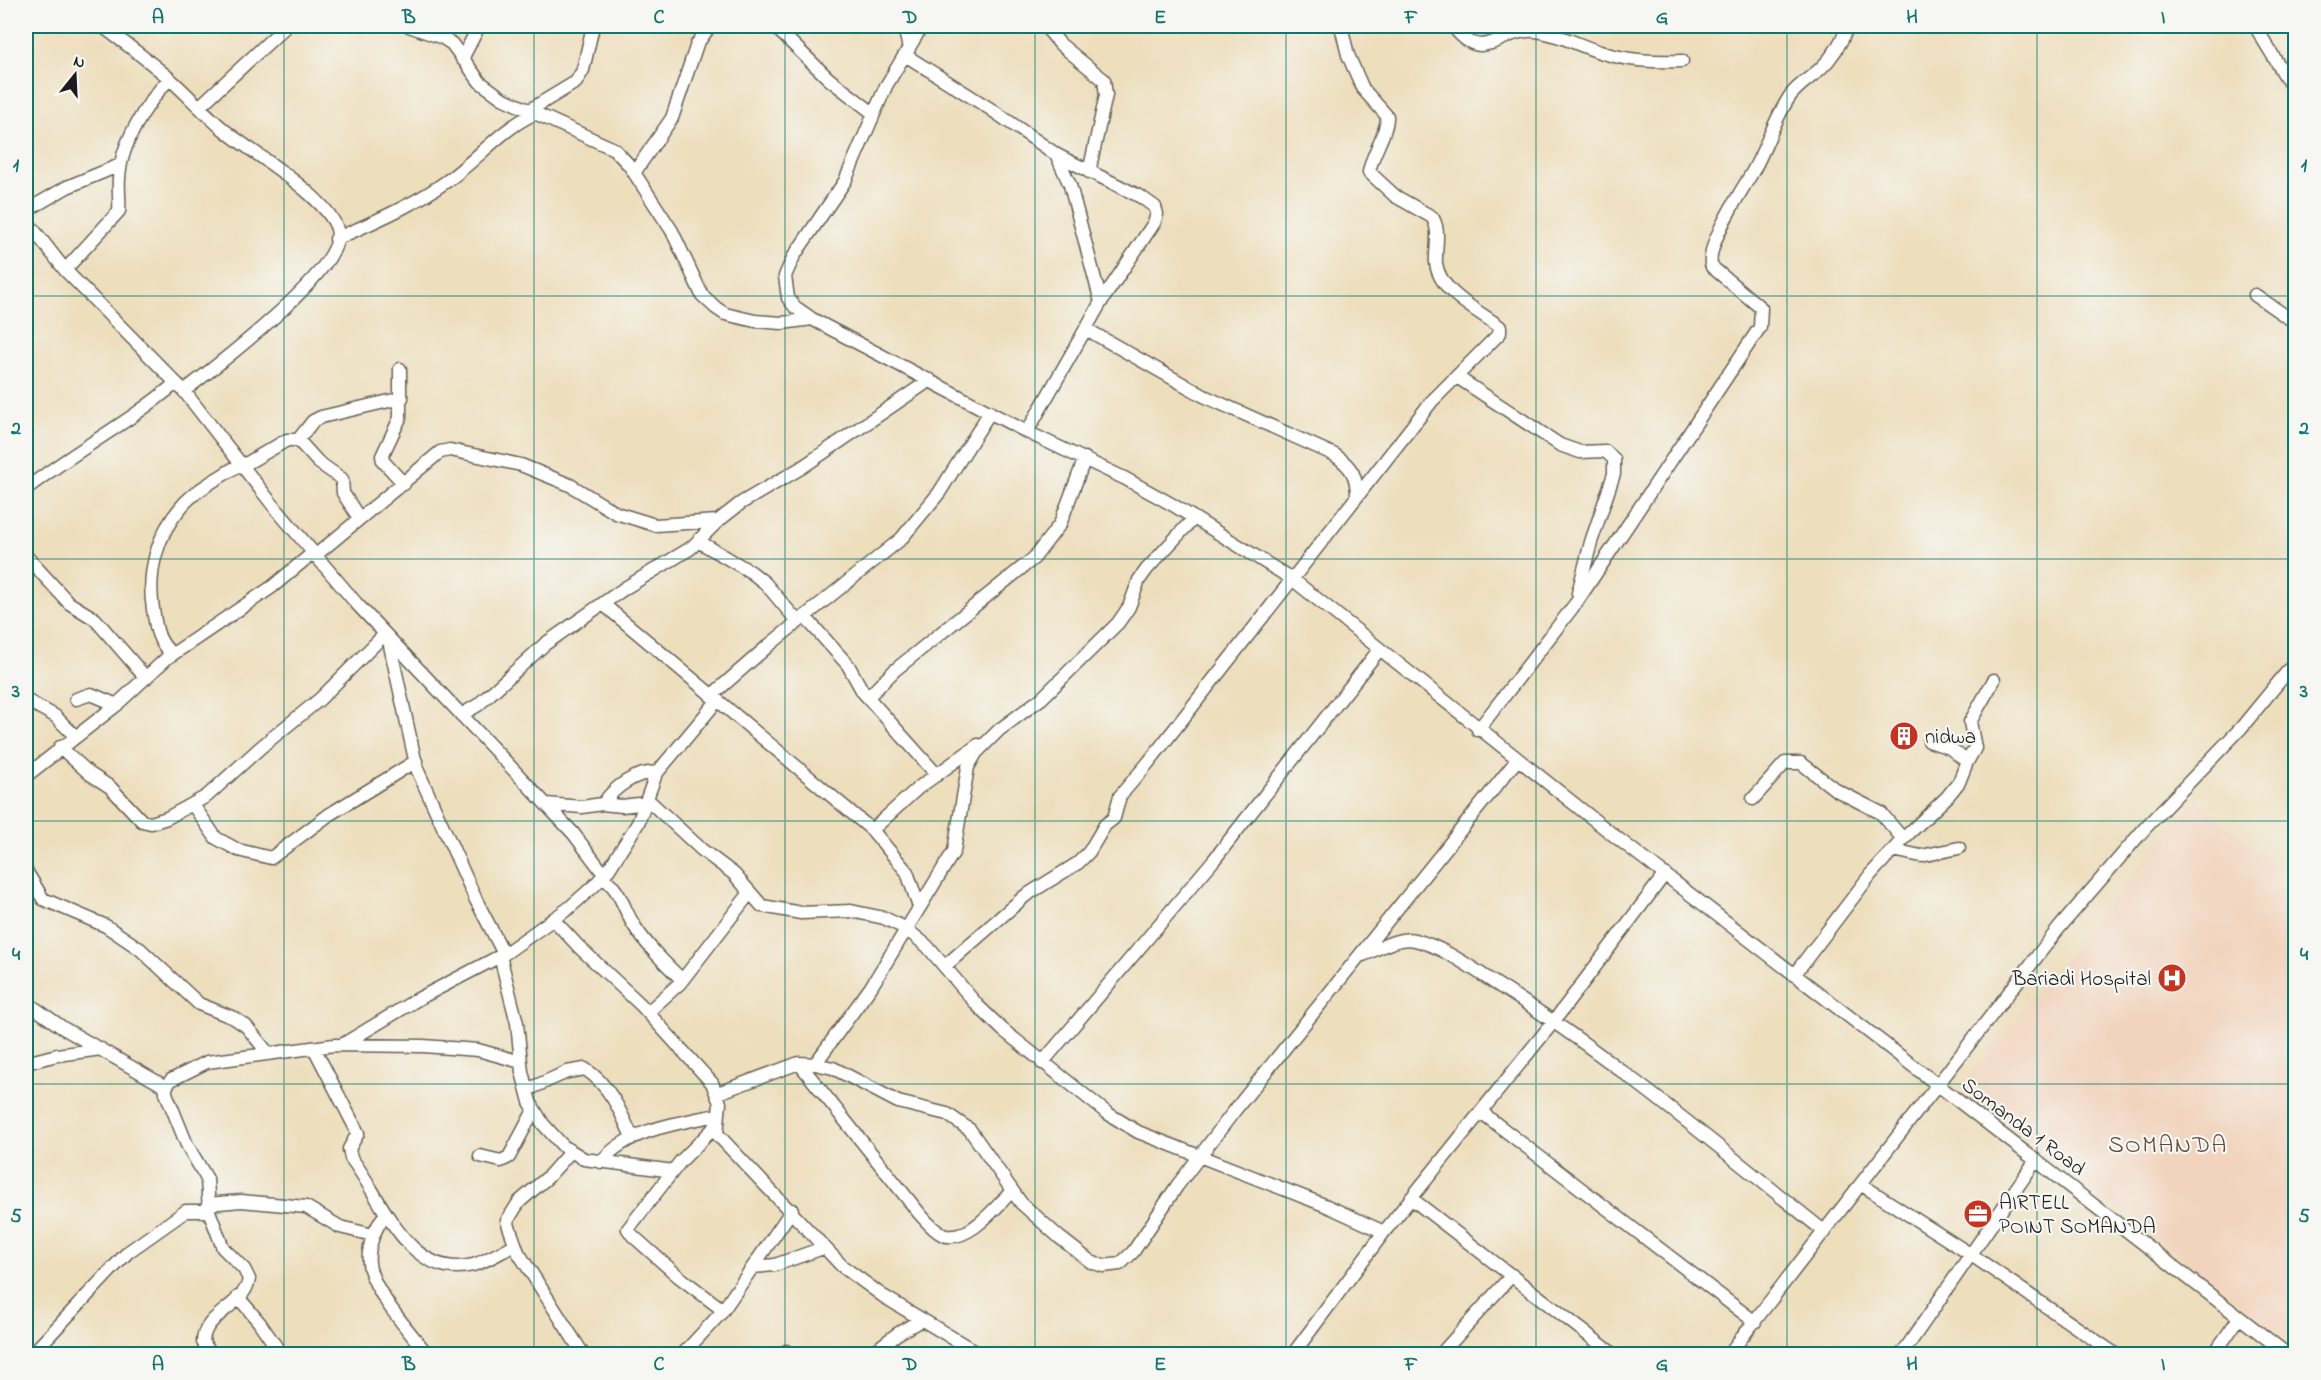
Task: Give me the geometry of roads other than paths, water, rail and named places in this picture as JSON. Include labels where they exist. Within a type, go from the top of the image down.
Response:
[{"type":"street","points":[[26,489],[55,467],[180,387],[313,280],[334,249],[338,234],[331,218],[310,194],[224,130],[170,79],[102,26]]},
{"type":"street","points":[[199,107],[286,26]]},
{"type":"street","points":[[409,26],[443,38],[452,44],[480,82],[502,98],[614,149],[634,173],[672,231],[702,295],[716,308],[725,314],[754,321],[782,323],[812,319]]},
{"type":"street","points":[[462,59],[479,26]]},
{"type":"street","points":[[336,239],[399,209],[446,182],[515,123],[576,82],[583,70],[593,26]]},
{"type":"street","points":[[634,173],[672,118],[697,44],[710,26]]},
{"type":"street","points":[[774,26],[829,79],[873,113]]},
{"type":"street","points":[[904,26],[907,52],[1056,154],[1141,197],[1155,207],[1157,213],[1154,223],[1101,302],[1027,432]]},
{"type":"street","name":"Somanda 1 Road","points":[[922,26],[873,113],[845,181],[794,256],[785,276],[788,298],[812,319],[1027,432],[1084,458],[1194,518],[1292,579],[1478,730],[2287,1354]]},
{"type":"street","points":[[1046,26],[1060,44],[1104,80],[1106,95],[1089,172]]},
{"type":"street","points":[[945,966],[1025,896],[1078,863],[1089,852],[1105,825],[1114,818],[1120,796],[1128,785],[1148,763],[1432,401],[1497,337],[1500,327],[1446,286],[1442,280],[1436,263],[1437,232],[1432,217],[1395,196],[1369,172],[1377,143],[1386,128],[1388,116],[1363,89],[1348,55],[1341,26]]},
{"type":"street","points":[[1454,26],[1467,43],[1473,45],[1492,42],[1521,31],[1532,31],[1547,33],[1630,60],[1682,61]]},
{"type":"street","points":[[1478,730],[1576,603],[1760,327],[1761,309],[1712,267],[1710,260],[1712,251],[1754,169],[1778,115],[1792,94],[1822,68],[1840,45],[1848,26]]},
{"type":"street","points":[[2255,26],[2295,94]]},
{"type":"street","points":[[65,270],[119,211],[120,165],[144,113],[156,94],[170,79]]},
{"type":"street","points":[[1056,154],[1070,185],[1101,302]]},
{"type":"street","points":[[26,211],[67,187],[120,165]]},
{"type":"street","points":[[26,220],[65,270],[180,387],[315,554],[387,636],[573,833],[603,875],[616,887],[629,917],[641,935],[682,980]]},
{"type":"street","points":[[2255,295],[2295,323]]},
{"type":"street","points":[[1086,329],[1204,396],[1335,455],[1350,466],[1357,482],[1357,497]]},
{"type":"street","points":[[400,369],[402,398],[400,418],[382,456],[383,461],[404,484]]},
{"type":"street","points":[[1457,376],[1560,445],[1580,452],[1605,451],[1614,459],[1614,474],[1591,542],[1576,603]]},
{"type":"street","points":[[461,715],[477,705],[545,644],[603,604],[665,566],[698,541],[741,503],[801,468],[930,380]]},
{"type":"street","points":[[297,440],[312,422],[321,417],[402,398]]},
{"type":"street","points":[[342,1045],[418,999],[502,955],[554,919],[603,875],[638,823],[658,772],[714,698],[802,619],[901,538],[939,492],[990,412]]},
{"type":"street","points":[[172,654],[159,639],[150,592],[154,558],[159,541],[181,506],[243,464],[287,440],[297,440],[318,462],[342,479],[342,493],[359,518]]},
{"type":"street","points":[[26,776],[60,747],[117,705],[172,654],[272,587],[404,484],[440,452],[450,450],[521,465],[570,485],[616,513],[656,525],[718,521]]},
{"type":"street","points":[[868,697],[896,670],[1034,558],[1060,524],[1084,458]]},
{"type":"street","points":[[872,830],[918,788],[1042,698],[1118,623],[1129,607],[1139,580],[1194,518]]},
{"type":"street","points":[[698,541],[752,572],[802,619],[848,665],[868,697],[937,774]]},
{"type":"street","points":[[26,556],[69,603],[95,619],[146,678]]},
{"type":"street","points":[[603,604],[872,830],[907,872],[919,908]]},
{"type":"street","points":[[387,636],[416,761],[441,826],[502,955],[516,1023],[520,1062],[534,1110],[543,1124],[571,1151],[584,1159],[673,1171]]},
{"type":"street","points":[[60,747],[116,792],[142,821],[151,823],[167,818],[193,805],[320,699],[387,636]]},
{"type":"street","points":[[1042,1063],[1213,861],[1379,650]]},
{"type":"street","points":[[1729,1354],[1862,1185],[2058,928],[2146,827],[2246,722],[2295,661]]},
{"type":"street","points":[[1794,975],[1829,926],[1903,838],[1947,797],[1959,782],[1975,748],[1971,729],[1972,714],[1994,680]]},
{"type":"street","points":[[76,699],[91,694],[117,705]]},
{"type":"street","points":[[26,700],[55,716],[75,736]]},
{"type":"street","points":[[815,1064],[847,1024],[954,851],[968,767],[976,753],[999,730]]},
{"type":"street","points":[[1929,741],[1950,748],[1967,762]]},
{"type":"street","points":[[718,1094],[799,1063],[815,1064],[833,1068],[898,1102],[947,1114],[959,1120],[970,1130],[1012,1191],[1059,1237],[1091,1262],[1112,1266],[1120,1264],[1133,1252],[1199,1158],[1517,760]]},
{"type":"street","points":[[193,805],[216,838],[238,850],[272,858],[330,814],[416,761]]},
{"type":"street","points":[[1753,799],[1785,763],[1801,763],[1836,790],[1881,813],[1903,838]]},
{"type":"street","points":[[603,804],[609,795],[629,780],[649,772],[658,772]]},
{"type":"street","points":[[546,804],[582,807],[603,804],[622,806],[647,801]]},
{"type":"street","points":[[647,801],[702,850],[734,874],[749,894],[762,906],[801,913],[850,910],[884,918],[905,928],[927,946],[978,1006],[1042,1063],[1138,1132],[1199,1158],[1327,1206],[1384,1232]]},
{"type":"street","points":[[1893,850],[1922,856],[1959,848]]},
{"type":"street","points":[[26,871],[43,899],[53,906],[84,915],[140,949],[199,1004],[234,1018],[246,1026],[268,1053]]},
{"type":"street","points":[[1293,1354],[1384,1232],[1554,1021],[1665,874]]},
{"type":"street","points":[[648,1012],[682,980],[749,894]]},
{"type":"street","points":[[554,919],[579,947],[648,1012],[695,1062],[718,1094],[717,1121],[720,1138],[792,1210],[823,1248],[875,1290],[979,1354]]},
{"type":"street","points":[[1361,956],[1394,942],[1412,939],[1429,944],[1554,1021],[1696,1129],[1825,1232]]},
{"type":"street","points":[[26,1002],[63,1028],[102,1048],[132,1069],[166,1087],[176,1122],[207,1179],[208,1208],[223,1248],[248,1276],[247,1287],[205,1329],[203,1342],[211,1354]]},
{"type":"street","points":[[166,1087],[171,1080],[207,1062],[342,1045],[478,1050],[520,1062]]},
{"type":"street","points":[[26,1063],[57,1054],[102,1048]]},
{"type":"street","points":[[314,1048],[358,1133],[349,1149],[351,1158],[386,1213],[411,1246],[429,1261],[448,1268],[477,1264],[515,1245]]},
{"type":"street","points":[[799,1063],[919,1213],[940,1233],[946,1236],[957,1235],[971,1229],[1012,1191]]},
{"type":"street","points":[[527,1090],[567,1072],[585,1070],[602,1084],[623,1116],[632,1137]]},
{"type":"street","points":[[480,1156],[501,1161],[509,1157],[534,1110]]},
{"type":"street","points":[[1481,1112],[1755,1322]]},
{"type":"street","points":[[601,1162],[611,1149],[632,1137],[682,1122],[717,1121]]},
{"type":"street","points":[[717,1121],[673,1171],[629,1232],[678,1276],[723,1310]]},
{"type":"street","points":[[571,1151],[511,1211],[507,1221],[515,1245],[583,1354]]},
{"type":"street","points":[[1902,1354],[2036,1160]]},
{"type":"street","points":[[1862,1185],[1970,1254],[2115,1354]]},
{"type":"street","points":[[1412,1199],[1613,1354]]},
{"type":"street","points":[[32,1354],[128,1252],[186,1212],[194,1209],[242,1202],[306,1207],[340,1227],[373,1235]]},
{"type":"street","points":[[683,1353],[723,1310],[792,1210]]},
{"type":"street","points":[[386,1213],[373,1235],[369,1268],[377,1286],[427,1354]]},
{"type":"street","points":[[753,1267],[775,1265],[823,1248]]},
{"type":"street","points":[[1441,1354],[1512,1275]]},
{"type":"street","points":[[238,1297],[260,1322],[281,1354]]},
{"type":"street","points":[[2214,1354],[2239,1318]]},
{"type":"street","points":[[871,1354],[897,1334],[921,1320]]},
{"type":"street","points":[[950,1337],[960,1354]]},
{"type":"place","name":"nidwa","points":[[1904,736]]},
{"type":"place","name":"Bariadi Hospital","points":[[2172,978]]},
{"type":"place","name":"AIRTELL POINT SOMANDA","points":[[1978,1214]]},
{"type":"district","name":"SOMANDA","points":[[2168,1144]]}]
